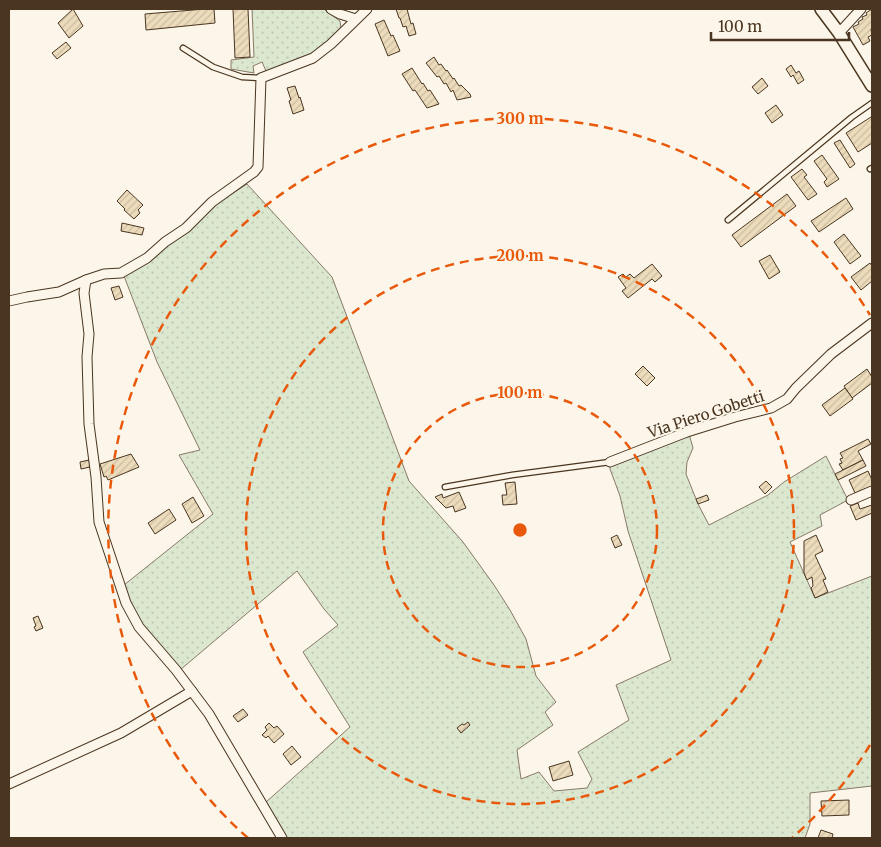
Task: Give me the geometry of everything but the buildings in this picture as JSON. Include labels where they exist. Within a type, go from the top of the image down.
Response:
[{"type":"street","points":[[331,9],[356,19]]},
{"type":"street","points":[[9,301],[26,296],[59,292],[104,274],[121,273],[148,258],[164,242],[186,228],[212,202],[254,172],[258,167],[261,78],[314,58],[367,9]]},
{"type":"street","points":[[821,9],[839,33],[872,86]]},
{"type":"street","points":[[839,33],[861,9]]},
{"type":"street","points":[[86,280],[84,293],[89,334],[86,357],[89,424],[99,522],[126,603],[139,627],[176,670],[209,714],[282,838]]},
{"type":"street","name":"Via Piero Gobetti","points":[[610,462],[687,432],[771,408],[787,399],[832,354],[872,323]]},
{"type":"street","points":[[851,500],[872,491]]},
{"type":"street","points":[[9,784],[121,733],[192,691]]},
{"type":"lane","points":[[183,48],[213,67],[242,77],[261,78]]},
{"type":"lane","points":[[728,220],[872,103]]},
{"type":"lane","points":[[445,487],[512,475],[610,462]]},
{"type":"green space","points":[[252,9],[324,9],[340,21],[341,28],[332,40],[311,56],[266,71],[262,62],[253,66],[254,73],[231,69],[231,60],[254,57]]},
{"type":"green space","points":[[247,184],[332,277],[409,481],[463,542],[494,585],[526,639],[536,676],[556,702],[545,712],[553,725],[517,750],[521,779],[539,772],[554,791],[587,788],[592,779],[578,752],[629,720],[616,685],[671,660],[628,531],[610,464],[689,434],[693,448],[687,462],[686,474],[709,525],[768,495],[784,482],[826,456],[848,500],[820,515],[822,526],[790,542],[815,598],[872,576],[872,786],[810,793],[810,824],[805,838],[285,838],[265,803],[350,727],[303,652],[338,625],[297,571],[180,670],[142,625],[129,602],[124,585],[213,514],[179,455],[200,450],[157,362],[124,276],[148,262],[216,204]]}]
